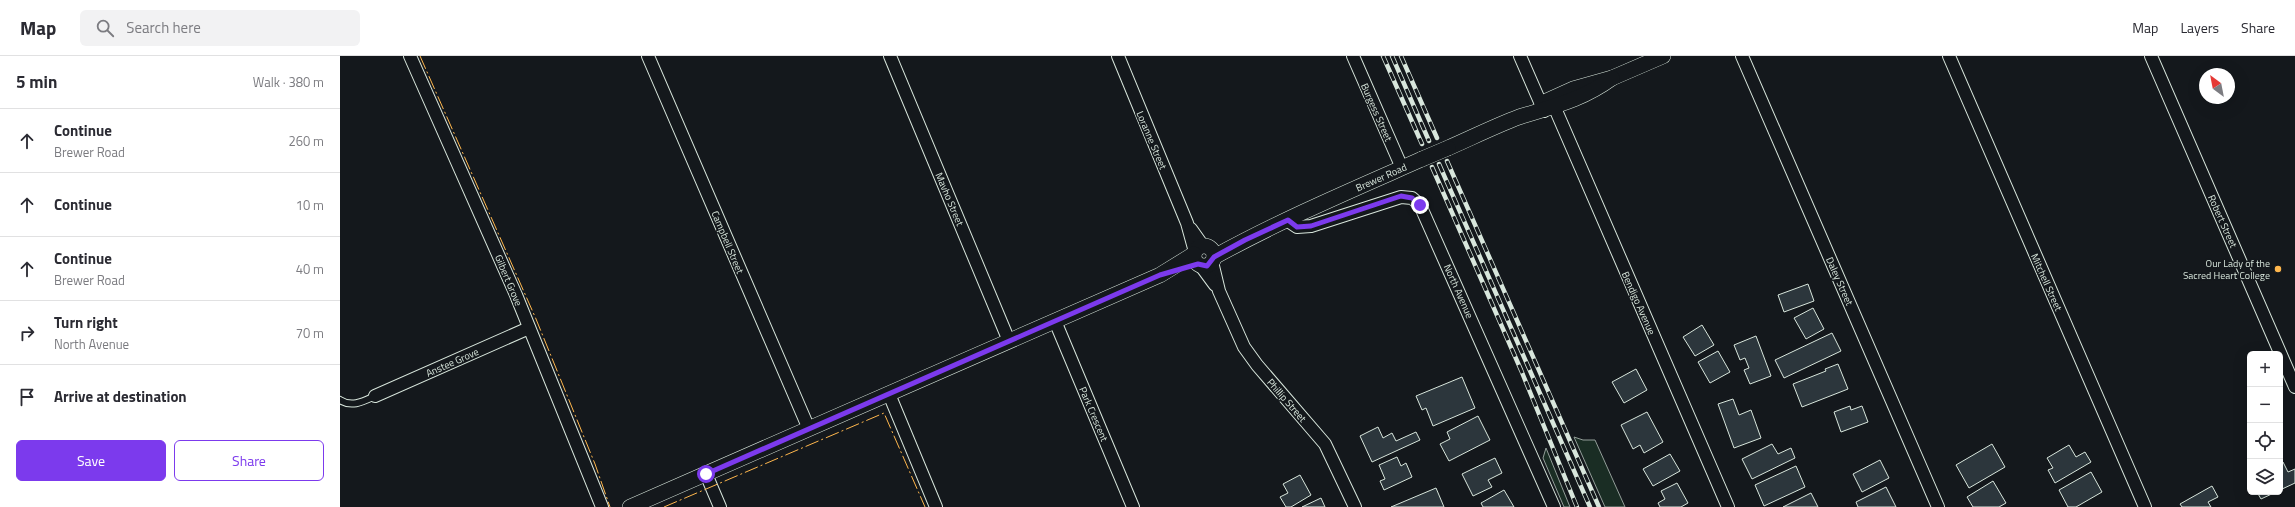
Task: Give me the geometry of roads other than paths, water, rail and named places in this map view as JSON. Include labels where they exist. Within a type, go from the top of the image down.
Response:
[{"type":"street","name":"Gilbert Grove","points":[[410,56],[529,328],[602,507]]},
{"type":"street","name":"Campbell Street","points":[[648,56],[809,429]]},
{"type":"street","name":"Mavho Street","points":[[890,56],[1009,341]]},
{"type":"street","name":"Loranne Street","points":[[1118,56],[1187,223],[1203,256]]},
{"type":"street","name":"Burgess Street","points":[[1352,56],[1402,168]]},
{"type":"street","name":"Bendigo Avenue","points":[[1520,56],[1547,105],[1728,507]]},
{"type":"street","name":"Brewer Road","points":[[630,507],[1203,256],[1245,240],[1316,206],[1547,105],[1596,90],[1612,78],[1663,56]]},
{"type":"street","name":"Daley Street","points":[[1742,56],[1938,507]]},
{"type":"street","name":"Mitchell Street","points":[[1949,56],[2145,507]]},
{"type":"street","name":"Robert Street","points":[[2151,56],[2295,387]]},
{"type":"street","name":"North Avenue","points":[[1288,220],[1297,227],[1311,226],[1401,196],[1412,198],[1420,205],[1554,507]]},
{"type":"street","name":"Phillip Street","points":[[1203,256],[1244,347],[1257,365],[1325,444],[1355,507]]},
{"type":"street","name":"Park Crescent","points":[[1055,322],[1133,507]]},
{"type":"street","name":"Anstee Grove","points":[[375,396],[529,328]]},
{"type":"street","points":[[889,394],[936,507]]},
{"type":"street","points":[[706,474],[720,507]]},
{"type":"lane","points":[[340,400],[351,404],[359,403],[375,396]]},
{"type":"railway","points":[[1383,56],[1422,144]]},
{"type":"railway","points":[[1392,56],[1429,141]]},
{"type":"railway","points":[[1401,56],[1437,138]]},
{"type":"railway","points":[[1447,161],[1599,507]]},
{"type":"railway","points":[[1439,164],[1590,507]]},
{"type":"railway","points":[[1432,167],[1521,370],[1577,507]]},
{"type":"place","name":"Our Lady of the Sacred Heart College","points":[[2278,269]]}]
